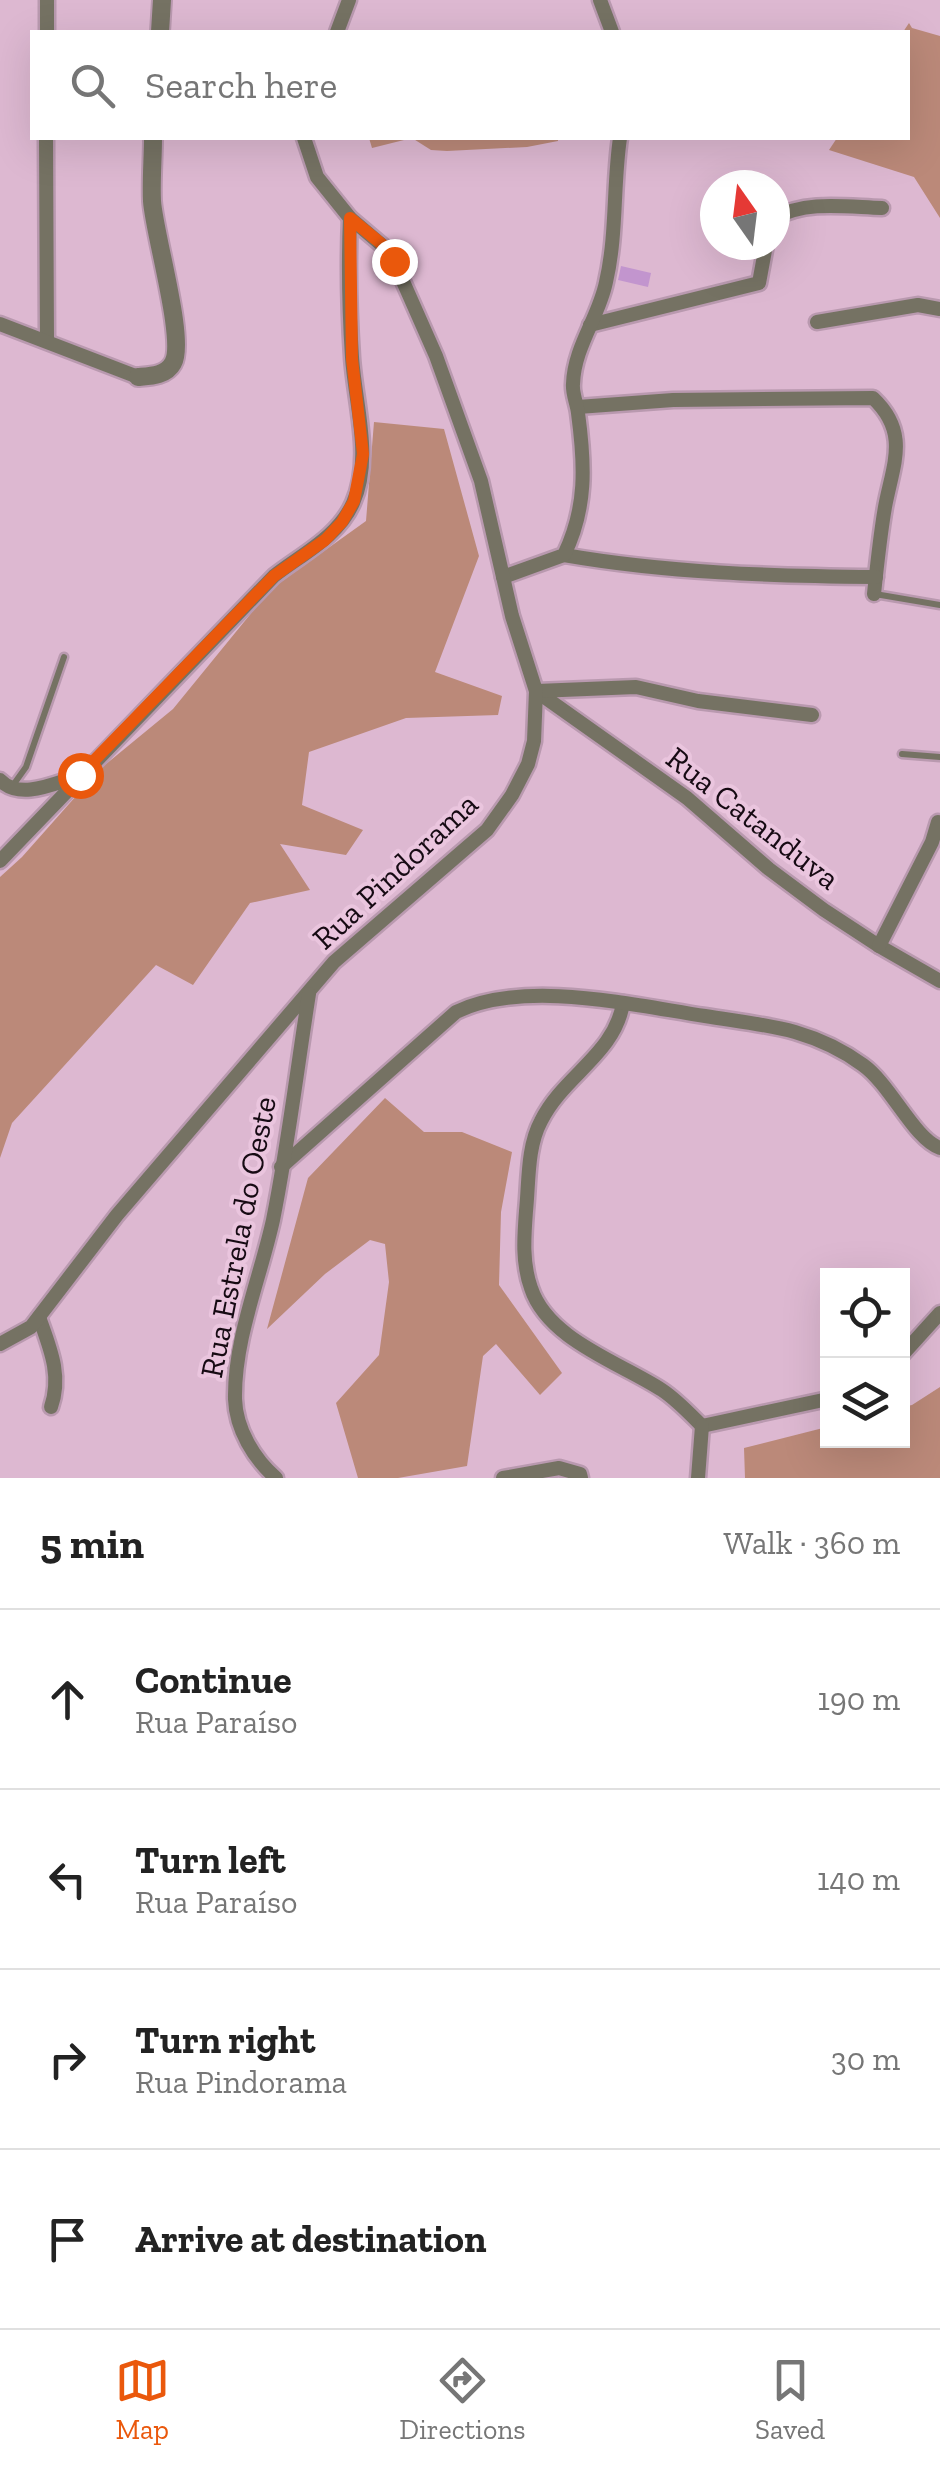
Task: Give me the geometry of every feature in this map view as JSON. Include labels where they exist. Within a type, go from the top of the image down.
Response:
[{"type":"street","points":[[47,0],[47,30]]},
{"type":"street","points":[[160,30],[162,0]]},
{"type":"street","points":[[338,30],[349,0]]},
{"type":"street","points":[[600,0],[611,30]]},
{"type":"street","points":[[46,140],[47,340]]},
{"type":"street","points":[[0,324],[138,378],[168,369],[176,352],[175,326],[152,202],[154,140]]},
{"type":"street","name":"Rua Pindorama","points":[[0,1344],[26,1332],[116,1215],[334,962],[486,830],[512,796],[534,741],[536,691],[480,481],[436,356],[394,261],[384,246],[350,218],[317,177],[305,140]]},
{"type":"street","points":[[564,555],[576,531],[583,499],[584,468],[578,407],[572,387],[577,359],[604,293],[611,260],[620,140]]},
{"type":"street","points":[[790,200],[797,199]]},
{"type":"street","points":[[790,211],[816,206],[882,208]]},
{"type":"street","points":[[0,861],[274,576],[325,540],[354,501],[363,454],[352,359],[350,218]]},
{"type":"street","points":[[590,325],[759,283],[763,260]]},
{"type":"street","points":[[817,322],[918,306],[940,309]]},
{"type":"street","points":[[578,407],[673,400],[873,398],[888,412],[894,429],[896,463],[874,594]]},
{"type":"street","points":[[503,577],[564,555],[634,568],[739,575],[876,577]]},
{"type":"street","points":[[536,691],[636,687],[698,701],[812,715]]},
{"type":"street","name":"Rua Catanduva","points":[[536,691],[672,786],[770,869],[878,946],[940,981]]},
{"type":"street","points":[[5,784],[27,790],[80,775]]},
{"type":"street","points":[[878,946],[932,842],[938,822]]},
{"type":"street","name":"Rua Estrela do Oeste","points":[[276,1478],[250,1448],[235,1402],[242,1340],[273,1220],[309,994]]},
{"type":"street","points":[[281,1167],[456,1012],[473,1004],[513,998],[623,1003],[798,1032],[866,1067],[894,1094],[924,1140],[940,1148]]},
{"type":"street","points":[[623,1003],[620,1023],[606,1045],[561,1090],[540,1122],[530,1160],[524,1244],[527,1271],[531,1291],[545,1313],[580,1344],[660,1389],[702,1426]]},
{"type":"street","points":[[910,1347],[940,1313]]},
{"type":"street","points":[[39,1316],[56,1370],[57,1389],[50,1408]]},
{"type":"street","points":[[702,1426],[820,1401]]},
{"type":"street","points":[[698,1478],[702,1426]]},
{"type":"street","points":[[503,1478],[559,1468],[580,1474],[581,1478]]},
{"type":"lane","points":[[874,594],[940,605]]},
{"type":"lane","points":[[5,784],[26,768],[64,657]]},
{"type":"lane","points":[[902,754],[940,757]]},
{"type":"shaded area","points":[[909,23],[912,28],[940,36],[940,218],[914,177],[829,150],[836,140],[910,140],[910,30],[904,30]]},
{"type":"shaded area","points":[[370,140],[404,140],[372,148]]},
{"type":"shaded area","points":[[415,140],[558,140],[527,147],[431,150]]},
{"type":"shaded area","points":[[374,422],[444,429],[479,556],[435,672],[502,696],[498,715],[406,718],[309,752],[302,805],[363,830],[346,855],[280,844],[310,890],[250,903],[193,985],[156,965],[12,1123],[0,1158],[0,877],[100,769],[173,709],[271,589],[366,521]]},
{"type":"shaded area","points":[[385,1098],[424,1132],[462,1132],[512,1152],[501,1212],[499,1285],[562,1373],[540,1395],[496,1344],[483,1356],[467,1466],[398,1478],[358,1478],[336,1403],[379,1355],[389,1282],[385,1244],[370,1240],[325,1274],[267,1329],[308,1178]]},
{"type":"shaded area","points":[[940,1387],[940,1478],[745,1478],[744,1448],[820,1429],[820,1448],[910,1448],[912,1405]]},
{"type":"building","points":[[621,266],[651,273],[648,287],[618,280]]},
{"type":"route","points":[[80,775],[274,576],[325,540],[342,522],[354,501],[363,454],[352,359],[350,218],[384,246],[394,261]]}]
